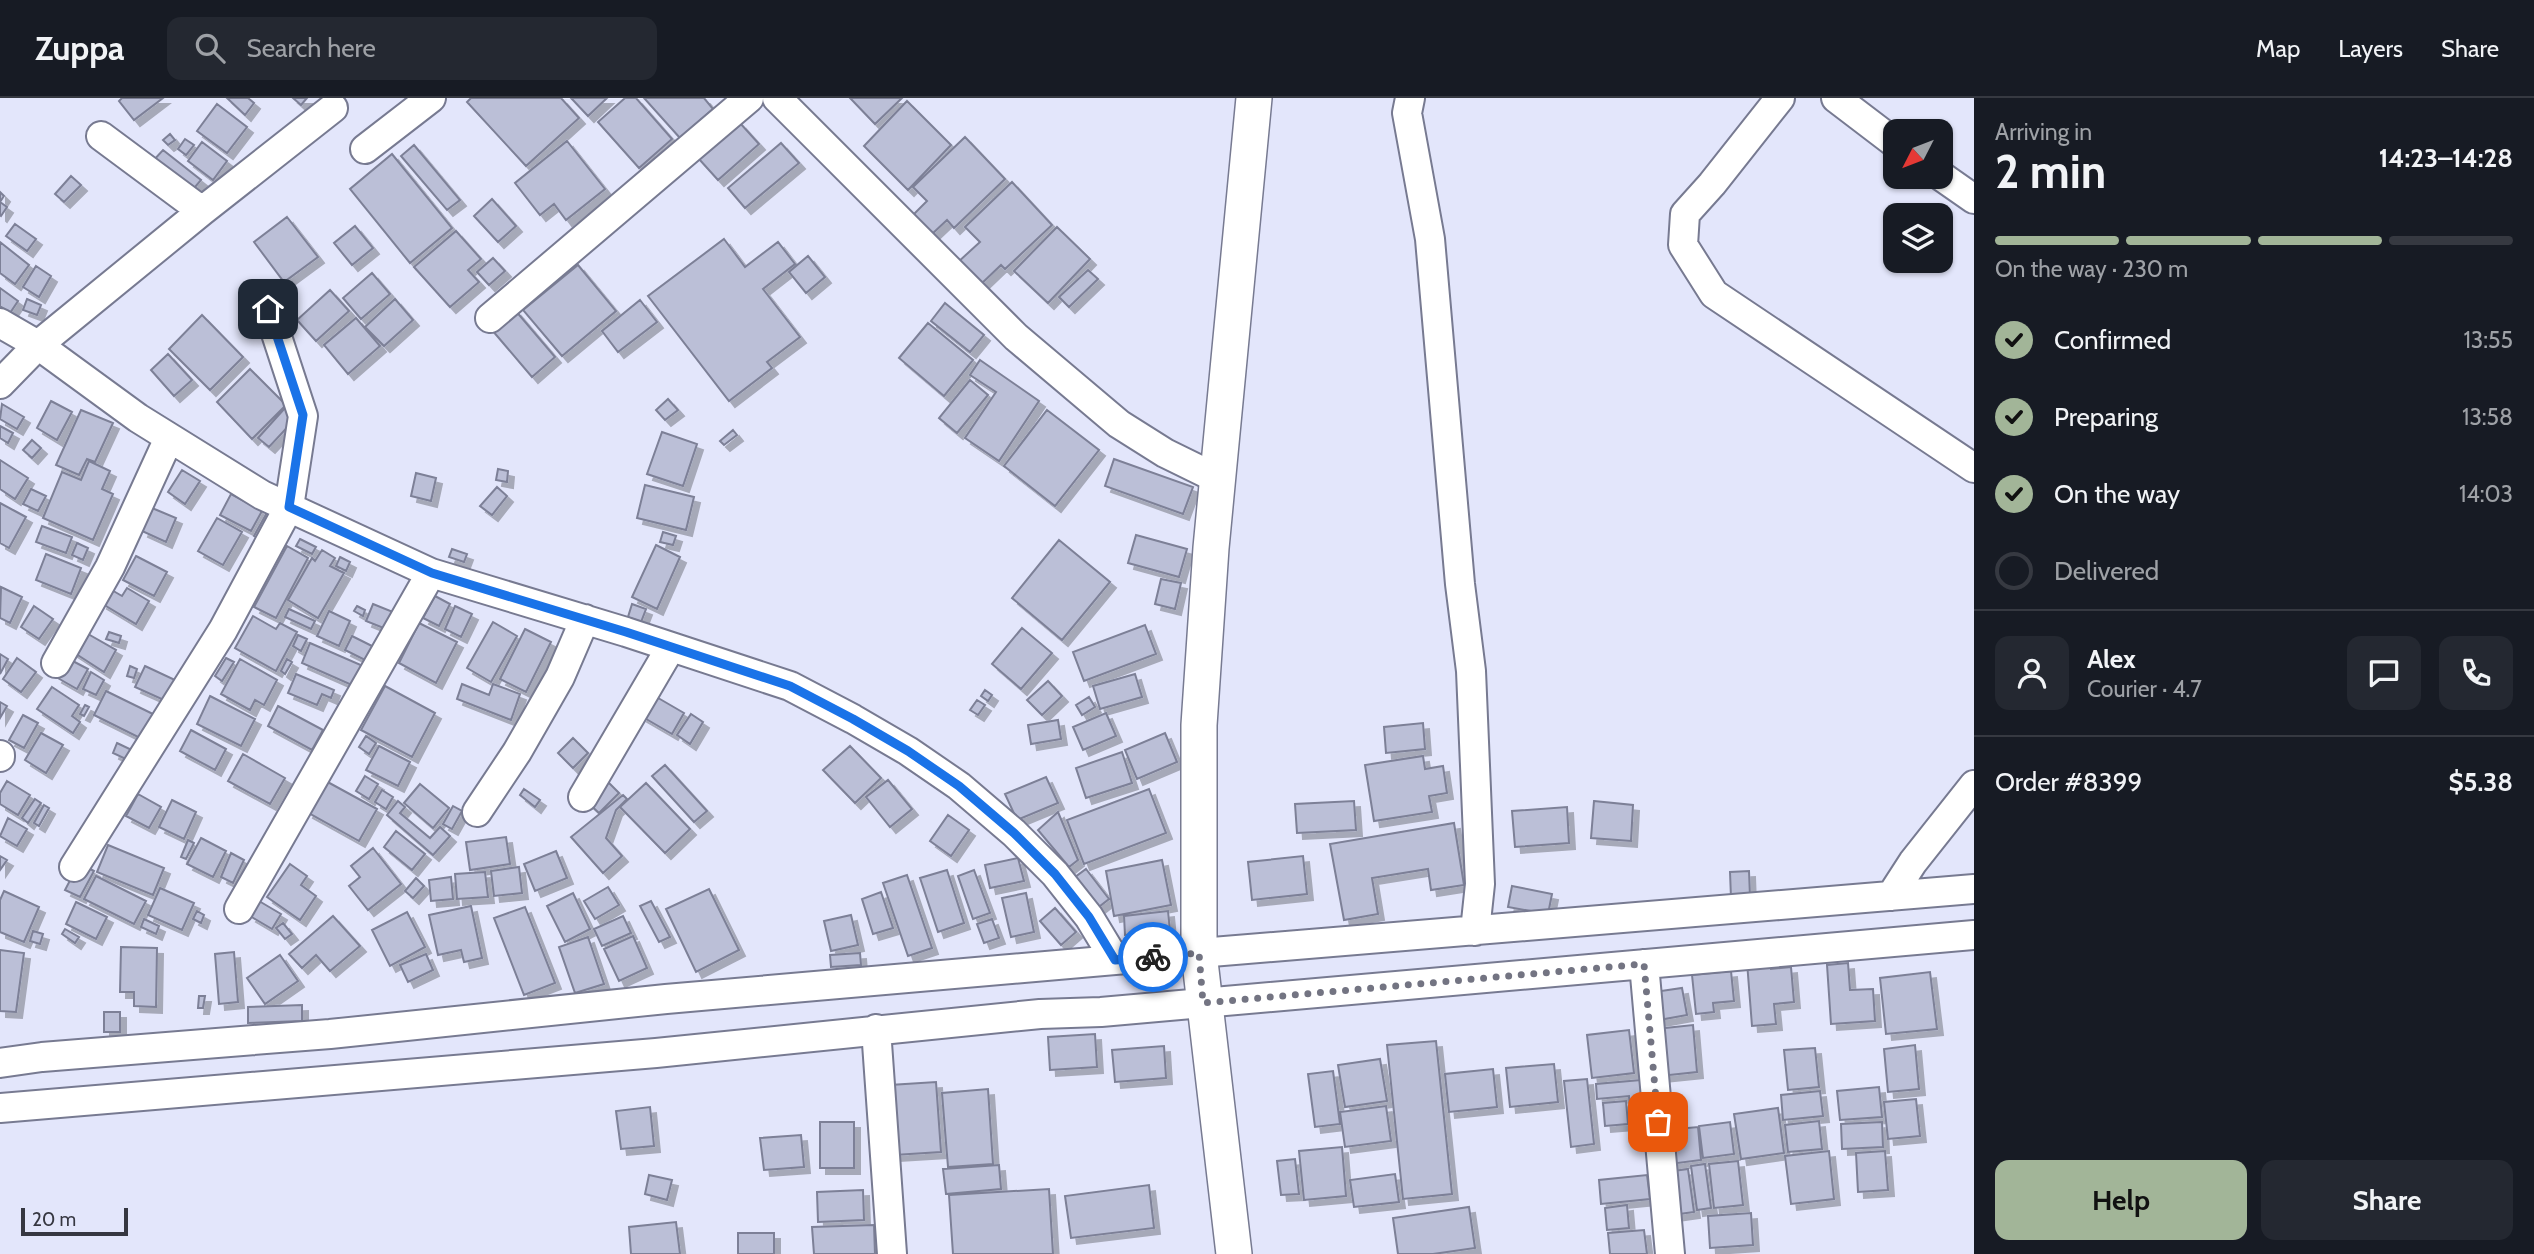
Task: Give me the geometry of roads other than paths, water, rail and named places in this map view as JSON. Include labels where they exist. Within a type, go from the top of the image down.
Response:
[{"type":"street","points":[[365,149],[431,98]]},
{"type":"street","points":[[490,318],[749,98]]},
{"type":"street","points":[[777,98],[1016,337],[1119,424],[1164,453],[1218,479]]},
{"type":"street","points":[[1234,1254],[1201,977],[1199,725],[1210,548],[1254,98]]},
{"type":"street","points":[[1410,98],[1407,113],[1430,239],[1459,572],[1471,671],[1480,884],[1475,931]]},
{"type":"street","points":[[1780,98],[1685,214],[1684,244],[1714,294],[1974,467]]},
{"type":"street","points":[[1836,98],[1883,135]]},
{"type":"street","points":[[0,384],[38,345],[333,108]]},
{"type":"street","points":[[101,136],[202,211]]},
{"type":"street","points":[[1953,184],[1974,199]]},
{"type":"street","points":[[74,867],[223,629],[289,507],[303,415],[268,309]]},
{"type":"street","points":[[0,323],[38,345],[138,418],[262,495],[432,573],[585,619],[790,686],[853,719],[908,751],[959,786],[1014,833],[1055,874],[1089,917],[1115,960]]},
{"type":"street","points":[[57,663],[110,567],[169,438]]},
{"type":"street","points":[[239,909],[432,573]]},
{"type":"street","points":[[477,812],[517,752],[560,677],[585,619]]},
{"type":"street","points":[[583,797],[671,647]]},
{"type":"street","points":[[1891,896],[1913,862],[1974,785]]},
{"type":"street","points":[[0,1108],[656,1053],[876,1029],[1475,931],[1974,889]]},
{"type":"street","points":[[0,1063],[330,1034],[666,999],[1115,960],[1201,977],[1644,964],[1974,935]]},
{"type":"street","points":[[1644,964],[1670,1254]]},
{"type":"street","points":[[876,1029],[892,1254]]},
{"type":"street","points":[[42,1058],[45,1104]]}]
